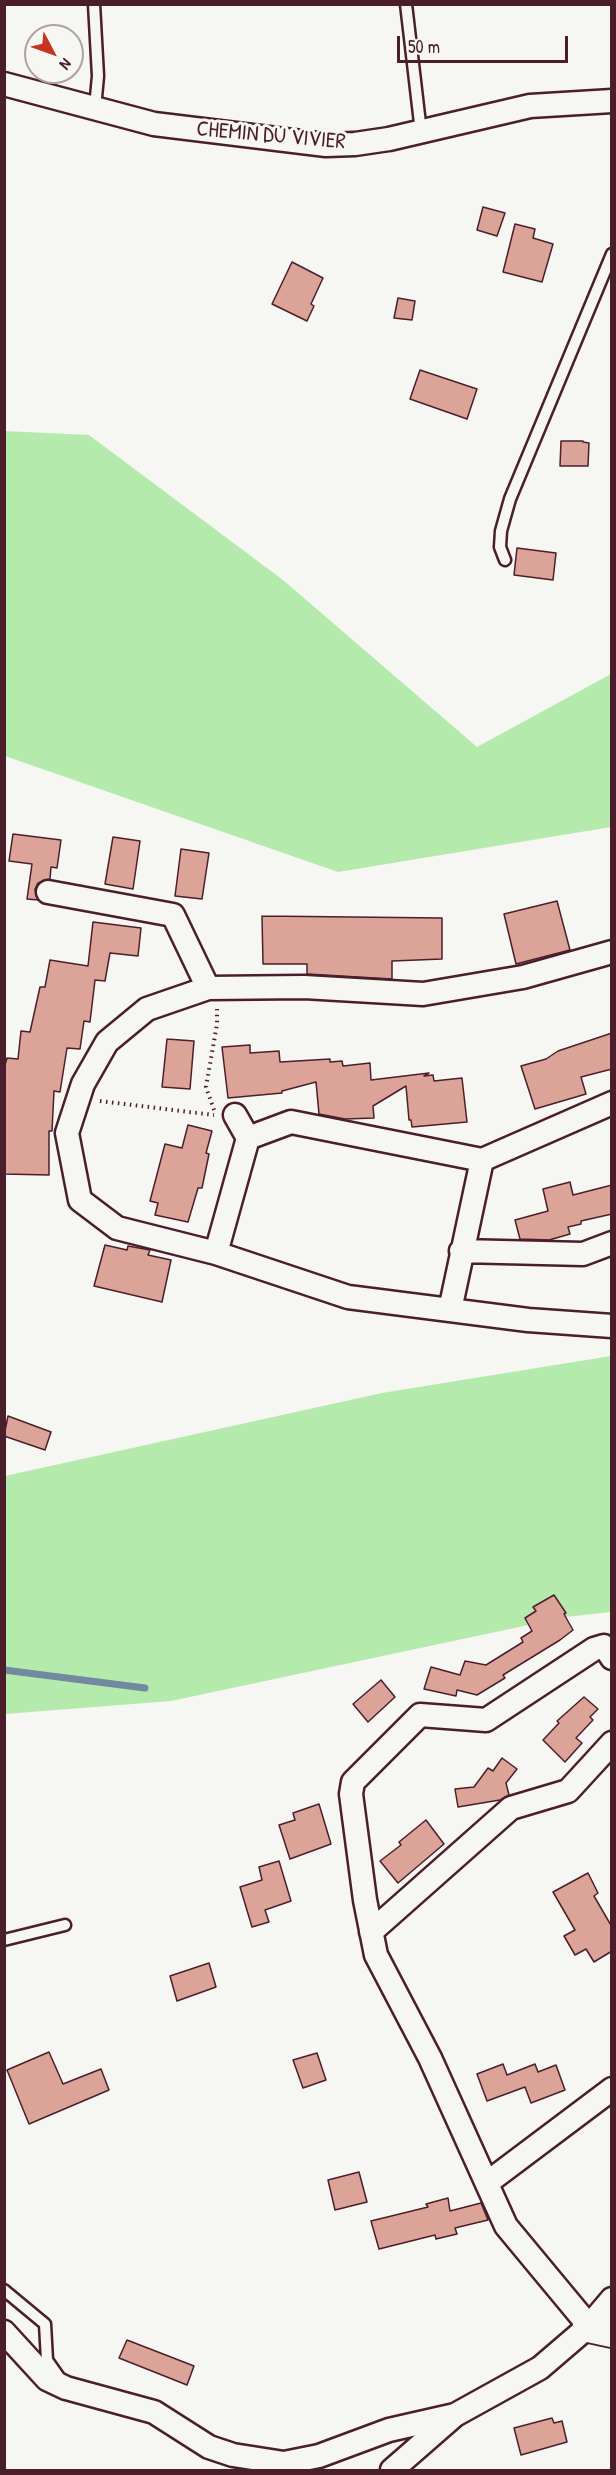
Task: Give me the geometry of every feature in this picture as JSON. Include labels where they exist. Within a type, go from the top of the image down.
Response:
[{"type":"street","name":"CHEMIN DU VIVIER","points":[[4,84],[154,124],[326,145],[355,144],[421,133],[530,106],[612,101]]},
{"type":"street","points":[[48,892],[173,915],[208,988]]},
{"type":"street","points":[[612,952],[523,977],[423,994],[304,987],[208,988],[147,1009],[107,1042],[83,1083],[67,1133],[80,1200],[117,1228],[216,1253],[348,1297],[528,1320],[612,1326]]},
{"type":"street","points":[[248,1138],[291,1122],[482,1160],[612,1102]]},
{"type":"street","points":[[216,1253],[248,1138],[234,1115]]},
{"type":"street","points":[[450,1310],[482,1160]]},
{"type":"street","points":[[461,1251],[583,1254],[612,1242]]},
{"type":"street","points":[[600,2328],[506,2226],[430,2058],[376,1955],[351,1794],[353,1782],[420,1715],[486,1720],[594,1649],[604,1646],[612,1658]]},
{"type":"street","points":[[371,1932],[511,1808],[568,1791],[612,1743]]},
{"type":"street","points":[[487,2183],[612,2089]]},
{"type":"street","points":[[392,2470],[455,2415],[540,2368],[600,2328],[612,2299]]},
{"type":"street","points":[[4,2332],[47,2379],[66,2388],[154,2412],[209,2447],[233,2455],[284,2463],[319,2456],[389,2430],[455,2415]]},
{"type":"lane","points":[[94,4],[98,76],[95,108]]},
{"type":"lane","points":[[406,4],[421,133]]},
{"type":"lane","points":[[505,560],[500,547],[501,531],[510,499],[612,254]]},
{"type":"lane","points":[[4,1940],[66,1924]]},
{"type":"lane","points":[[4,2290],[45,2324],[47,2360],[66,2388]]},
{"type":"path","points":[[78,1099],[217,1116],[206,1087],[217,1024],[217,1006],[208,988]]},
{"type":"green space","points":[[4,431],[89,435],[283,580],[477,747],[611,674],[611,827],[338,872],[5,756]]},
{"type":"green space","points":[[611,1356],[611,1612],[566,1617],[171,1701],[5,1714],[5,1476],[382,1393]]},
{"type":"building","points":[[483,207],[505,213],[497,236],[477,230]]},
{"type":"building","points":[[515,224],[535,229],[533,238],[553,244],[542,282],[503,272]]},
{"type":"building","points":[[292,262],[323,278],[311,304],[314,306],[307,321],[272,304]]},
{"type":"building","points":[[398,298],[415,301],[412,320],[394,318]]},
{"type":"building","points":[[420,370],[477,389],[467,419],[410,399]]},
{"type":"building","points":[[561,441],[589,443],[588,466],[560,466]]},
{"type":"building","points":[[517,548],[556,553],[553,580],[514,575]]},
{"type":"building","points":[[13,834],[61,840],[57,868],[51,867],[50,879],[38,883],[35,889],[38,900],[27,899],[32,864],[9,861]]},
{"type":"building","points":[[113,837],[140,841],[133,889],[105,884]]},
{"type":"building","points":[[181,849],[209,853],[202,899],[175,896]]},
{"type":"building","points":[[557,901],[570,950],[516,964],[504,914]]},
{"type":"building","points":[[262,916],[442,918],[442,959],[392,961],[392,979],[307,974],[307,964],[263,964]]},
{"type":"building","points":[[93,922],[141,928],[138,956],[110,953],[105,981],[95,980],[90,1022],[84,1021],[80,1049],[67,1048],[60,1092],[54,1091],[52,1131],[49,1131],[49,1175],[4,1174],[4,1068],[7,1058],[18,1059],[21,1031],[30,1032],[40,987],[45,987],[50,960],[88,966]]},
{"type":"building","points":[[612,1033],[612,1069],[581,1077],[586,1094],[535,1109],[521,1066],[546,1059],[558,1051]]},
{"type":"building","points":[[167,1039],[194,1041],[190,1089],[162,1087]]},
{"type":"building","points":[[250,1045],[250,1053],[279,1051],[280,1062],[330,1059],[330,1062],[342,1061],[343,1066],[370,1063],[371,1080],[429,1073],[424,1076],[433,1075],[434,1081],[462,1078],[467,1122],[412,1127],[411,1120],[409,1120],[406,1086],[373,1106],[374,1118],[345,1119],[319,1114],[316,1082],[282,1091],[282,1093],[228,1098],[222,1047]]},
{"type":"building","points":[[188,1125],[212,1131],[206,1153],[209,1154],[202,1188],[198,1188],[188,1222],[155,1215],[158,1203],[150,1201],[165,1144],[182,1148]]},
{"type":"building","points":[[570,1182],[573,1195],[612,1185],[612,1214],[581,1221],[581,1224],[568,1227],[570,1234],[549,1240],[520,1239],[515,1220],[548,1211],[543,1189]]},
{"type":"building","points":[[105,1245],[127,1250],[128,1246],[150,1250],[148,1255],[171,1260],[162,1302],[94,1286]]},
{"type":"building","points":[[8,1416],[51,1432],[45,1450],[4,1436]]},
{"type":"building","points":[[554,1595],[566,1613],[564,1614],[573,1630],[560,1640],[503,1675],[505,1678],[477,1695],[457,1690],[456,1696],[424,1689],[431,1667],[460,1675],[465,1661],[486,1665],[523,1642],[521,1638],[532,1631],[525,1618],[536,1611],[533,1607]]},
{"type":"building","points":[[381,1680],[395,1697],[368,1722],[353,1704]]},
{"type":"building","points":[[584,1697],[598,1709],[590,1717],[593,1720],[576,1738],[582,1743],[565,1762],[543,1740],[559,1723],[557,1721]]},
{"type":"building","points":[[502,1758],[517,1769],[506,1783],[509,1795],[500,1800],[458,1807],[455,1789],[474,1787],[488,1768],[493,1771]]},
{"type":"building","points":[[319,1804],[331,1844],[290,1859],[279,1825],[295,1820],[293,1813]]},
{"type":"building","points":[[426,1820],[444,1844],[398,1883],[380,1861],[401,1845],[399,1842]]},
{"type":"building","points":[[279,1861],[291,1901],[265,1910],[269,1922],[252,1927],[240,1887],[262,1880],[259,1867]]},
{"type":"building","points":[[588,1873],[598,1893],[594,1896],[612,1927],[612,1951],[594,1962],[586,1949],[575,1955],[564,1936],[575,1930],[553,1892]]},
{"type":"building","points":[[209,1963],[216,1987],[177,2001],[170,1976]]},
{"type":"building","points":[[49,2052],[63,2084],[101,2069],[109,2090],[29,2124],[7,2070]]},
{"type":"building","points":[[317,2053],[326,2080],[303,2088],[293,2060]]},
{"type":"building","points":[[503,2064],[507,2075],[535,2064],[538,2072],[556,2065],[565,2090],[531,2103],[525,2087],[487,2101],[477,2074]]},
{"type":"building","points":[[359,2172],[367,2202],[335,2210],[328,2180]]},
{"type":"building","points":[[448,2198],[450,2211],[481,2203],[488,2220],[455,2228],[457,2234],[436,2239],[435,2235],[379,2249],[371,2221],[428,2207],[426,2204]]},
{"type":"building","points":[[127,2340],[194,2366],[187,2385],[119,2358]]},
{"type":"building","points":[[552,2418],[554,2423],[562,2421],[567,2442],[521,2455],[514,2428]]},
{"type":"waterway","points":[[4,1670],[145,1688]]}]
